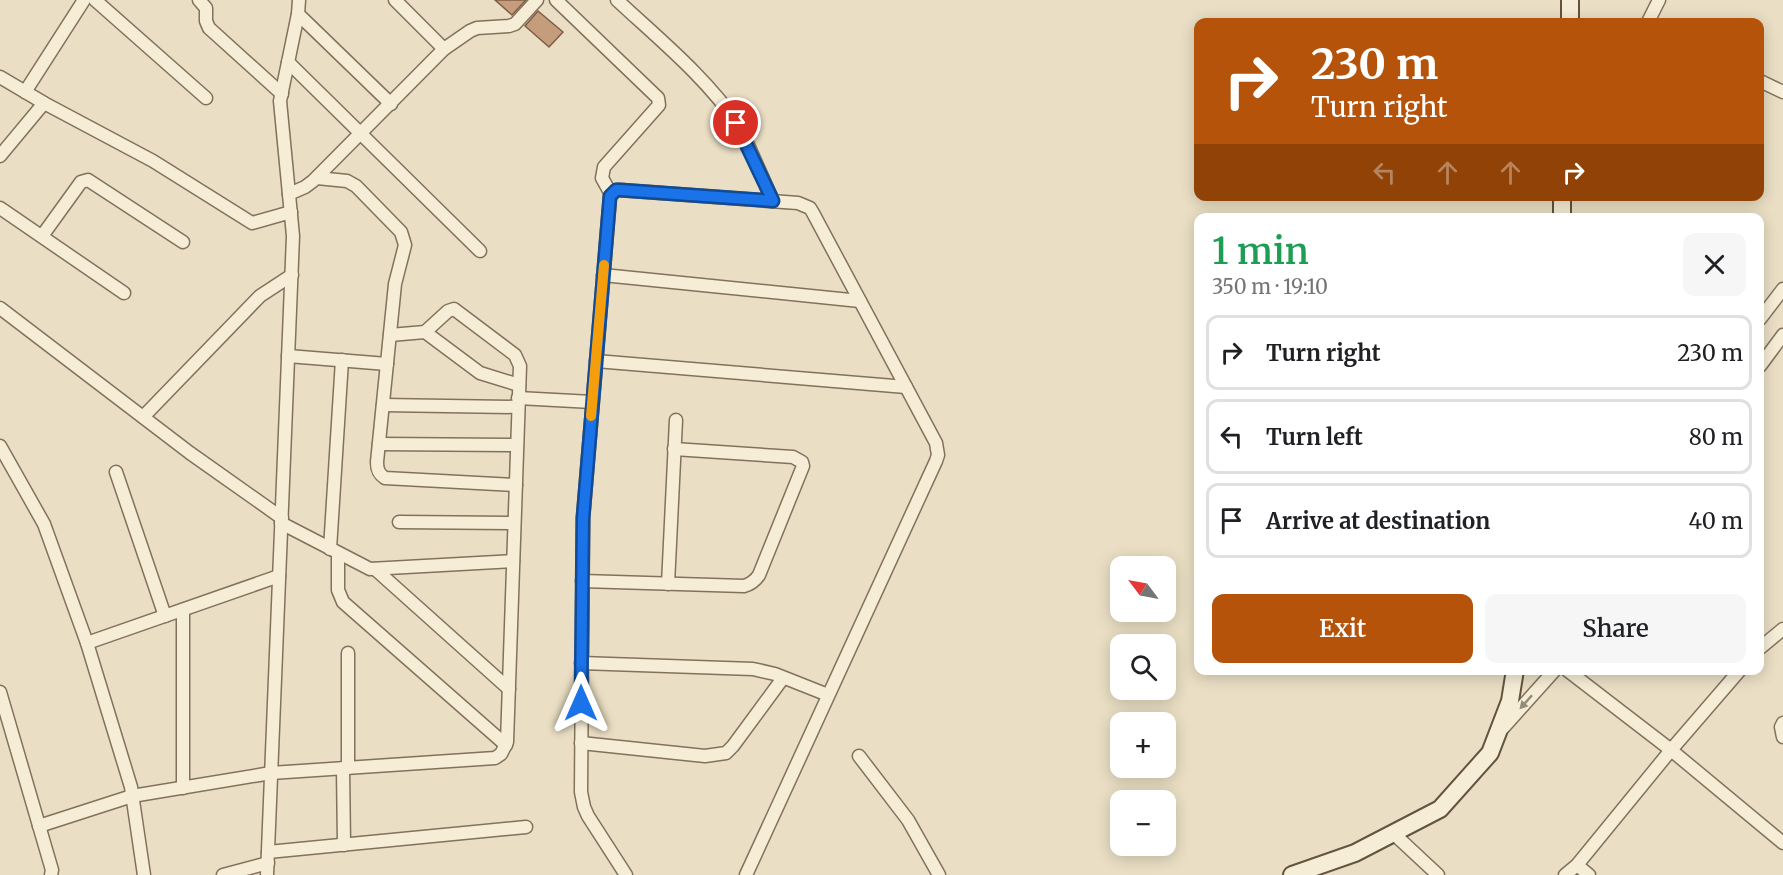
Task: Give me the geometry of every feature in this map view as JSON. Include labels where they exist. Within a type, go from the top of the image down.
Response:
[{"type":"street","points":[[25,92],[84,0]]},
{"type":"street","points":[[95,0],[206,98]]},
{"type":"street","points":[[199,0],[207,8],[206,21],[209,28],[282,94]]},
{"type":"street","points":[[268,863],[293,236],[280,101],[299,0]]},
{"type":"street","points":[[395,0],[444,49]]},
{"type":"street","points":[[289,194],[305,187],[317,178],[444,49],[477,28],[515,24],[537,0]]},
{"type":"street","points":[[556,0],[659,101],[659,105],[604,167],[602,177],[611,194],[583,518],[580,792],[584,807],[626,875]]},
{"type":"street","points":[[617,0],[692,69],[733,117],[740,127],[773,201]]},
{"type":"street","points":[[1570,0],[1570,18]]},
{"type":"street","points":[[1650,18],[1659,0]]},
{"type":"street","points":[[298,14],[391,104]]},
{"type":"street","points":[[288,62],[480,251]]},
{"type":"street","points":[[0,77],[153,161],[252,223],[291,212]]},
{"type":"street","points":[[1764,83],[1783,92]]},
{"type":"street","points":[[0,156],[44,103]]},
{"type":"street","points":[[317,178],[347,181],[356,186],[402,232],[404,238],[405,245],[395,284],[377,468],[380,474],[385,478],[516,484]]},
{"type":"street","points":[[42,236],[81,182],[88,180],[183,242]]},
{"type":"street","points":[[611,194],[620,190],[798,203],[810,208],[936,443],[938,455],[746,875]]},
{"type":"street","points":[[0,208],[124,293]]},
{"type":"street","points":[[143,417],[260,297],[292,275]]},
{"type":"street","points":[[603,275],[860,301]]},
{"type":"street","points":[[1764,314],[1783,289]]},
{"type":"street","points":[[0,308],[282,520],[365,567],[375,569],[513,561]]},
{"type":"street","points":[[39,826],[132,796],[271,773],[495,758],[501,754],[506,746],[509,689],[520,366],[515,355],[457,310],[450,309],[425,332],[390,335]]},
{"type":"street","points":[[425,332],[480,373],[519,397]]},
{"type":"street","points":[[1764,361],[1783,335]]},
{"type":"street","points":[[288,356],[387,364]]},
{"type":"street","points":[[342,360],[334,551],[338,590],[343,602],[506,746]]},
{"type":"street","points":[[596,361],[906,387]]},
{"type":"street","points":[[383,405],[519,397],[592,402]]},
{"type":"street","points":[[668,584],[676,420]]},
{"type":"street","points":[[379,444],[517,445]]},
{"type":"street","points":[[0,446],[44,525],[87,643],[131,787],[144,875]]},
{"type":"street","points":[[582,581],[744,586],[756,580],[803,466],[802,462],[793,457],[674,449]]},
{"type":"street","points":[[116,472],[165,616]]},
{"type":"street","points":[[399,522],[514,523]]},
{"type":"street","points":[[375,569],[509,689]]},
{"type":"street","points":[[87,643],[279,576]]},
{"type":"street","points":[[183,610],[183,788]]},
{"type":"street","points":[[1764,645],[1783,629]]},
{"type":"street","points":[[344,845],[348,653]]},
{"type":"street","points":[[582,663],[753,669],[828,695]]},
{"type":"street","points":[[1292,875],[1355,853],[1440,809],[1490,753],[1510,701],[1516,675]]},
{"type":"street","points":[[1498,734],[1551,675]]},
{"type":"street","points":[[1574,675],[1671,750],[1783,843]]},
{"type":"street","points":[[1565,875],[1577,865],[1736,675]]},
{"type":"street","points":[[581,743],[705,756],[726,753],[783,678]]},
{"type":"street","points":[[0,692],[52,870],[51,875]]},
{"type":"street","points":[[1783,723],[1781,727],[1783,738]]},
{"type":"street","points":[[858,756],[908,820],[939,875]]},
{"type":"street","points":[[223,875],[344,845],[526,827]]},
{"type":"street","points":[[1393,833],[1438,875]]},
{"type":"street","points":[[1577,865],[1589,875]]},
{"type":"building","points":[[495,0],[526,0],[512,15]]},
{"type":"building","points":[[538,11],[563,32],[549,47],[525,26]]},
{"type":"slow traffic","points":[[591,416],[604,265]]},
{"type":"route","points":[[581,703],[583,518],[610,196],[616,190],[620,190],[773,201],[740,127],[736,123]]}]
